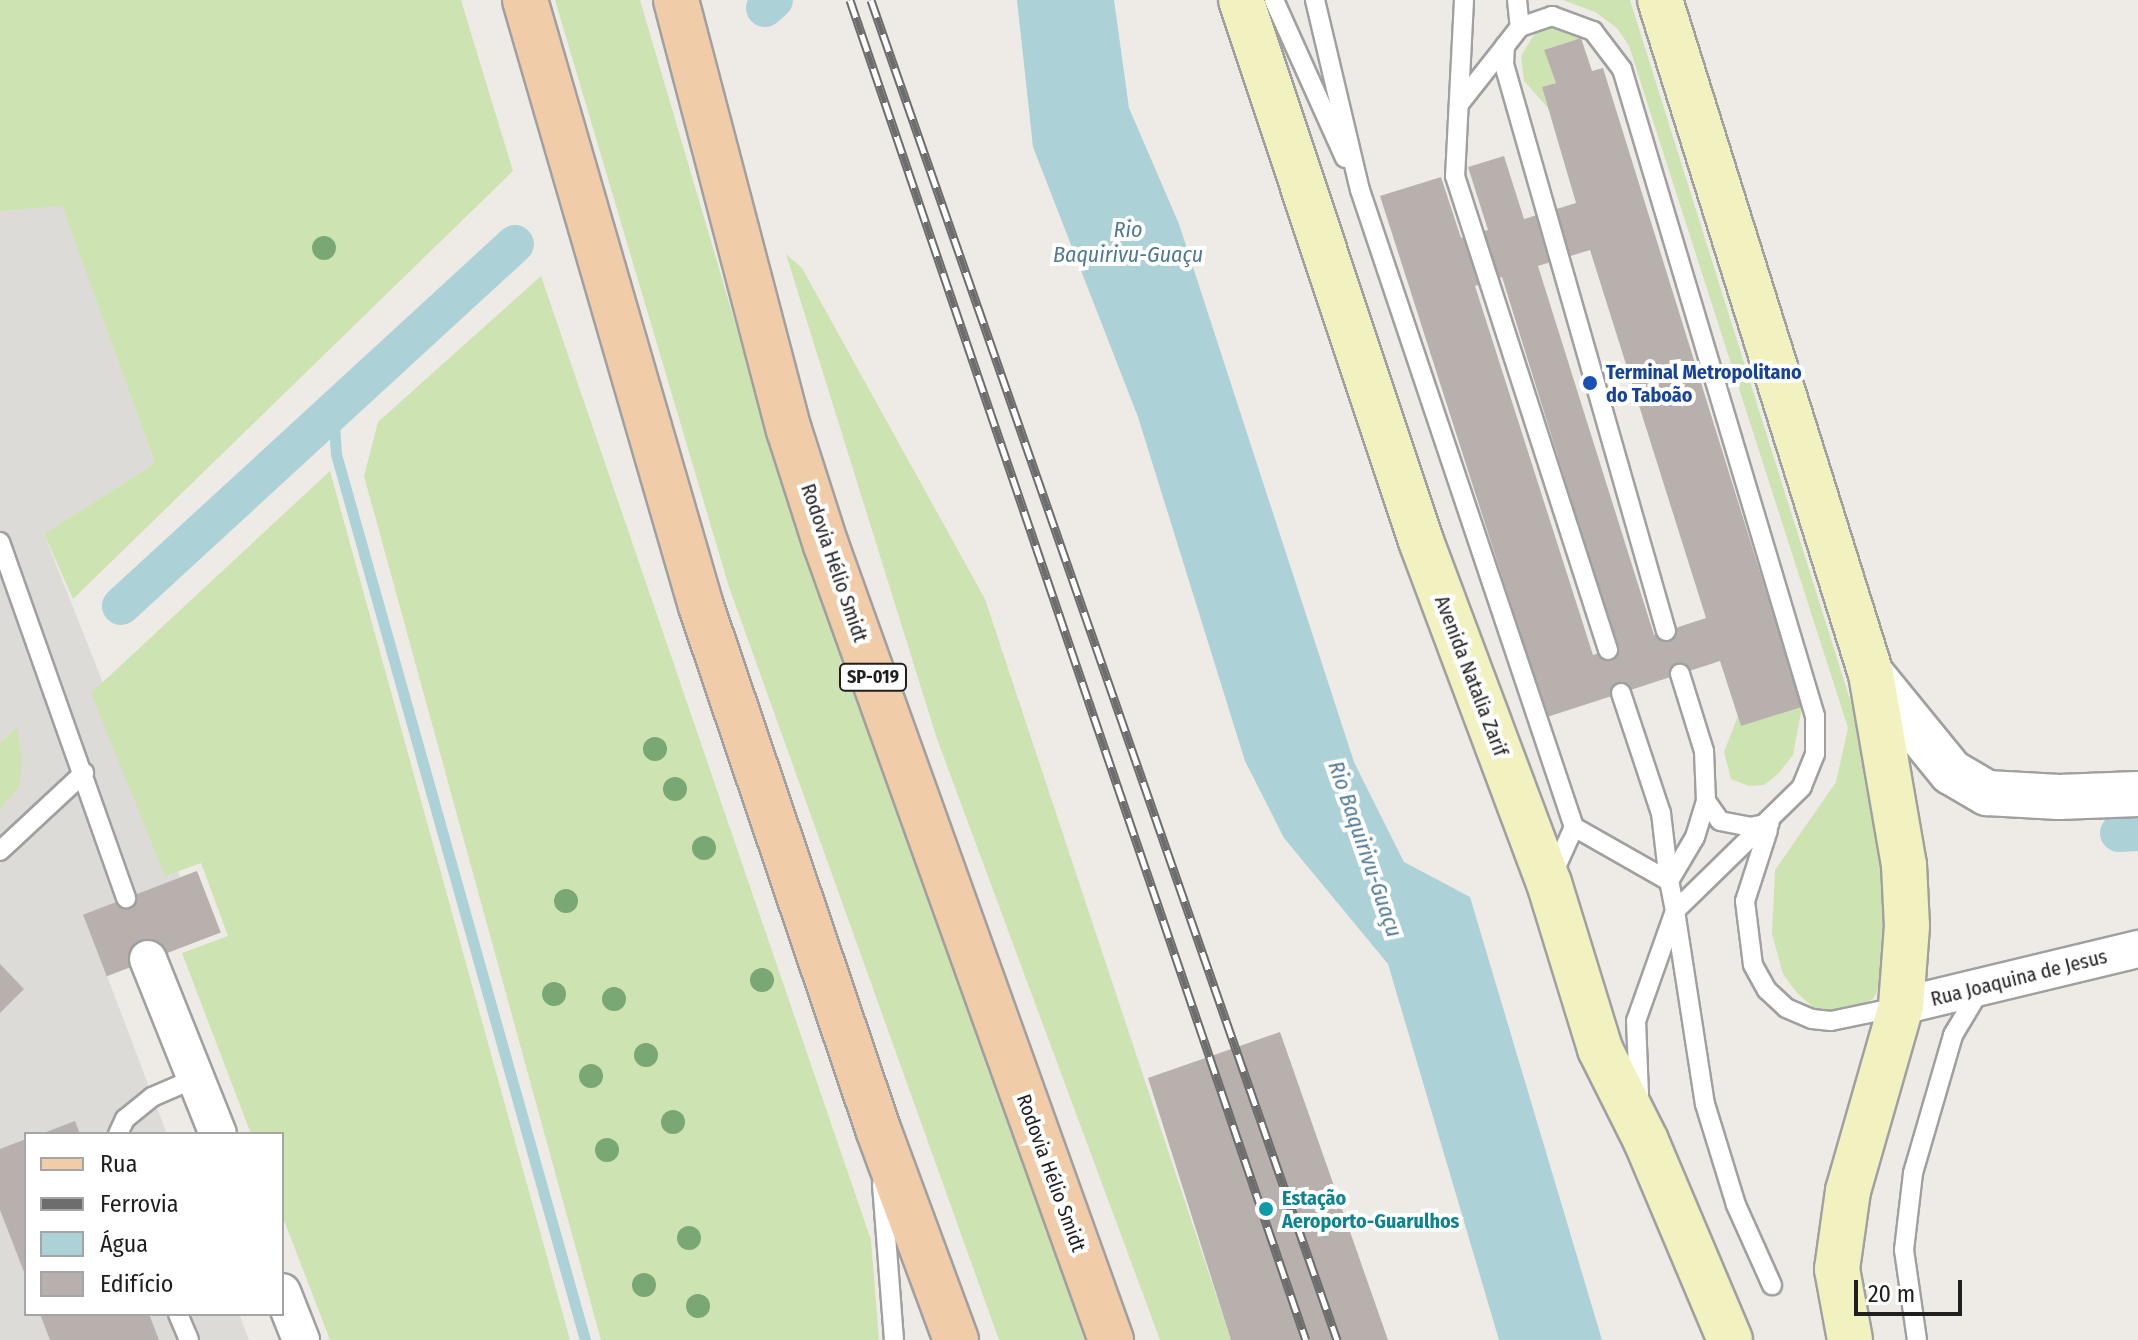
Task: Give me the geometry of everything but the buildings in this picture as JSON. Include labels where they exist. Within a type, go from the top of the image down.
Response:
[{"type":"main road","points":[[525,0],[701,606],[878,1129],[956,1340]]},
{"type":"main road","name":"Rodovia Hélio Smidt","points":[[676,0],[789,430],[826,545],[1111,1340]]},
{"type":"main road","name":"Avenida Natalia Zarif","points":[[1241,0],[1421,541],[1549,883],[1600,1049],[1646,1141],[1730,1340]]},
{"type":"main road","points":[[1660,0],[1871,674],[1904,865],[1907,926],[1901,1006],[1848,1191],[1837,1269],[1850,1340]]},
{"type":"street","points":[[1871,674],[1951,772],[1987,793],[2047,797],[2138,794]]},
{"type":"street","name":"Rua Joaquina de Jesus","points":[[1901,1006],[2138,949]]},
{"type":"street","points":[[148,959],[217,1132]]},
{"type":"street","points":[[284,1297],[301,1340]]},
{"type":"lane","points":[[1274,0],[1360,190]]},
{"type":"lane","points":[[1315,0],[1360,190],[1574,827],[1669,881]]},
{"type":"lane","points":[[1464,0],[1455,176],[1608,650]]},
{"type":"lane","points":[[1517,0],[1520,27]]},
{"type":"lane","points":[[1459,104],[1520,27],[1552,16],[1577,22],[1608,46],[1622,69],[1815,716],[1815,754],[1802,787],[1770,823],[1675,911],[1636,1021],[1634,1051],[1646,1141]]},
{"type":"lane","points":[[1505,46],[1507,80],[1666,631]]},
{"type":"lane","points":[[0,542],[6,572],[84,773],[126,898]]},
{"type":"lane","points":[[1669,881],[1695,837],[1706,801],[1704,751],[1680,674]]},
{"type":"lane","points":[[1621,693],[1661,813],[1705,1104],[1736,1205],[1772,1285]]},
{"type":"lane","points":[[0,851],[84,773]]},
{"type":"lane","points":[[1706,801],[1720,821],[1750,827],[1770,823]]},
{"type":"lane","points":[[1770,823],[1745,901],[1753,965],[1786,1008],[1831,1021],[1901,1006]]},
{"type":"lane","points":[[1549,883],[1574,827]]},
{"type":"lane","points":[[1917,1340],[1904,1250],[1913,1173],[1948,1049],[1982,987]]},
{"type":"lane","points":[[119,1132],[125,1119],[152,1097],[196,1078]]},
{"type":"lane","points":[[878,1129],[894,1340]]},
{"type":"lane","points":[[179,1316],[189,1340]]},
{"type":"shaded area","points":[[62,205],[155,463],[44,534],[180,877],[197,871],[221,932],[107,976],[166,1132],[24,1132],[24,1316],[240,1316],[249,1340],[0,1340],[0,211]]},
{"type":"green space","points":[[0,0],[461,0],[513,171],[73,599],[44,534],[155,463],[62,206],[0,211]]},
{"type":"green space","points":[[555,0],[640,0],[769,438],[1090,1340],[999,1340],[729,587]]},
{"type":"green space","points":[[1563,0],[1630,0],[1873,773],[1887,864],[1882,983],[1873,999],[1851,1009],[1831,1013],[1814,1008],[1797,993],[1783,974],[1772,934],[1775,870],[1836,782],[1848,728],[1629,46],[1617,28],[1595,12]]},
{"type":"green space","points":[[1551,26],[1572,27],[1581,38],[1544,50],[1556,83],[1542,87],[1548,108],[1524,81],[1521,56],[1535,33]]},
{"type":"green space","points":[[786,254],[802,268],[985,599],[1231,1340],[1160,1340],[937,739]]},
{"type":"green space","points":[[541,276],[871,1240],[879,1340],[601,1340],[364,476],[378,422]]},
{"type":"green space","points":[[330,471],[570,1340],[330,1340],[284,1220],[284,1132],[250,1132],[182,953],[228,936],[201,863],[165,876],[91,693]]},
{"type":"green space","points":[[1802,707],[1793,755],[1778,774],[1764,785],[1749,786],[1731,779],[1724,752],[1738,716],[1741,726]]},
{"type":"green space","points":[[17,727],[22,758],[19,786],[0,810],[0,743]]},
{"type":"water","name":"Rio Baquirivu-Guaçu","points":[[1017,0],[1114,0],[1129,108],[1179,224],[1354,762],[1404,862],[1470,897],[1602,1340],[1499,1340],[1388,964],[1284,838],[1245,761],[1138,417],[1033,147]]},
{"type":"waterway","points":[[765,8],[774,0]]},
{"type":"waterway","points":[[121,606],[515,244]]},
{"type":"waterway","points":[[333,408],[336,454],[585,1340]]},
{"type":"waterway","points":[[2119,833],[2138,832]]},
{"type":"railway","points":[[850,0],[1306,1340]]},
{"type":"railway","points":[[871,0],[1337,1340]]},
{"type":"place","name":"Terminal Metropolitano do Taboão","points":[[1590,383]]},
{"type":"place","name":"Estação Aeroporto-Guarulhos","points":[[1266,1209]]}]
